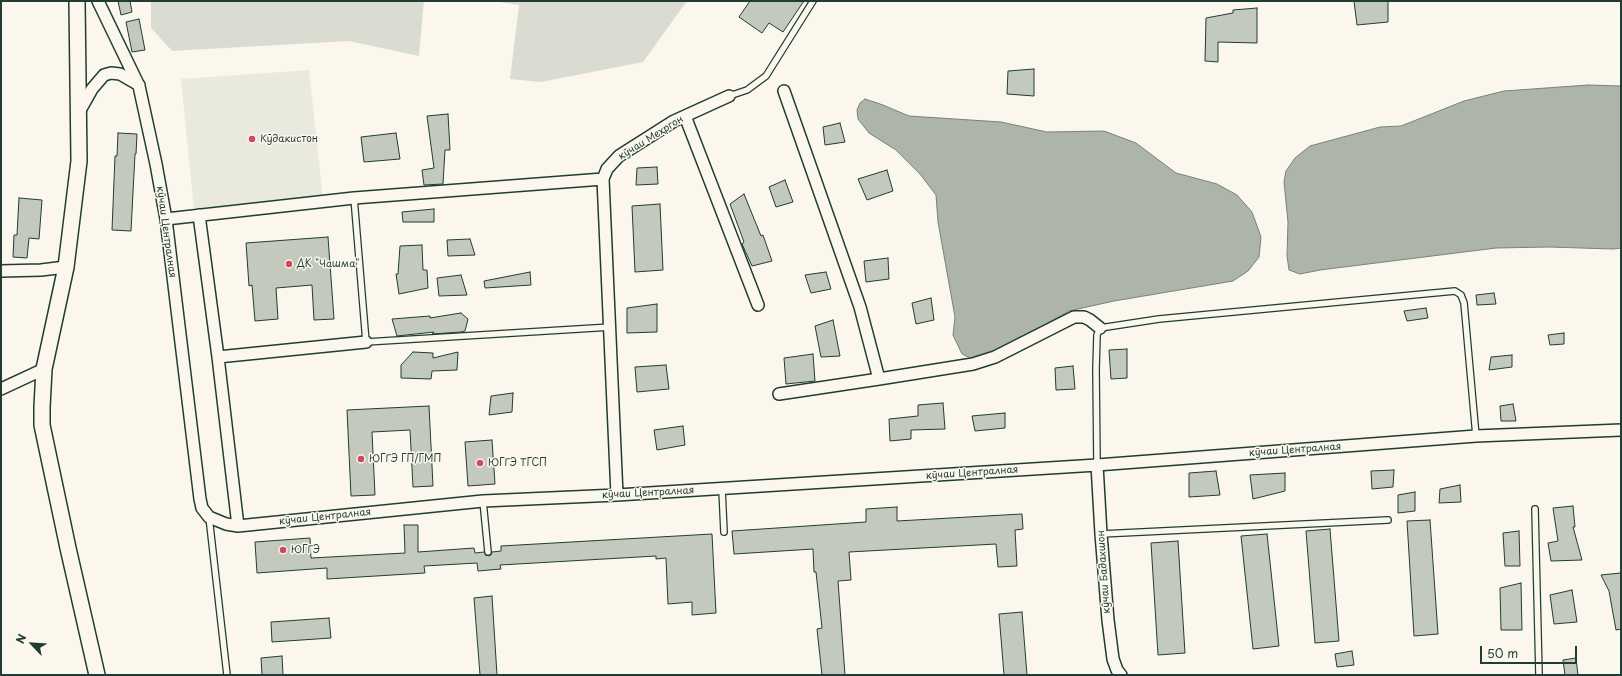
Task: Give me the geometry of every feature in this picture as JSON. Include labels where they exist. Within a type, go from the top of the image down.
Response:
[{"type":"main road","points":[[77,1],[79,161],[66,267],[44,369],[42,425],[97,675]]},
{"type":"street","name":"кӯчаи Централная","points":[[98,1],[139,86],[166,219],[200,499],[202,508],[209,517],[226,524],[238,526],[483,501],[722,489],[1097,465],[1476,436],[1621,430]]},
{"type":"street","points":[[79,112],[92,89],[104,75],[111,72],[120,74],[139,86]]},
{"type":"street","points":[[784,91],[860,307],[879,379]]},
{"type":"street","name":"кӯчаи Меҳргон","points":[[603,179],[607,169],[620,156],[674,121],[729,96]]},
{"type":"street","points":[[685,116],[758,305]]},
{"type":"street","points":[[166,219],[354,198],[603,179],[611,327],[617,495]]},
{"type":"street","points":[[199,215],[238,526]]},
{"type":"street","points":[[1,272],[66,267]]},
{"type":"street","points":[[779,394],[973,364],[995,357],[1074,317],[1084,317],[1100,328]]},
{"type":"street","points":[[218,357],[366,342]]},
{"type":"street","points":[[1,389],[44,369]]},
{"type":"street","name":"кӯчаи Бадахшон","points":[[1097,465],[1101,534],[1112,659],[1121,675]]},
{"type":"lane","points":[[729,96],[747,90],[766,76],[813,1]]},
{"type":"lane","points":[[354,198],[366,342],[611,327]]},
{"type":"lane","points":[[1097,465],[1096,362],[1097,334],[1100,328],[1159,319],[1458,292],[1461,294],[1464,303],[1476,436]]},
{"type":"lane","points":[[722,489],[724,532]]},
{"type":"lane","points":[[483,501],[488,552]]},
{"type":"lane","points":[[1535,509],[1539,675]]},
{"type":"lane","points":[[209,517],[227,675]]},
{"type":"lane","points":[[1101,534],[1388,520]]},
{"type":"shaded area","points":[[151,1],[424,1],[419,56],[349,41],[172,51],[151,28]]},
{"type":"shaded area","points":[[492,1],[687,1],[643,62],[541,82],[510,79],[519,5]]},
{"type":"shaded area","name":"Кӯдакистон","points":[[309,70],[323,198],[194,210],[181,79]]},
{"type":"shaded area","points":[[1588,85],[1621,86],[1621,248],[1496,248],[1320,270],[1300,274],[1289,270],[1287,256],[1288,222],[1284,182],[1286,171],[1295,158],[1310,146],[1380,127],[1401,126],[1464,101],[1504,91]]},
{"type":"shaded area","points":[[865,99],[909,116],[1001,122],[1047,132],[1104,131],[1136,143],[1176,173],[1217,184],[1237,195],[1252,212],[1261,237],[1259,257],[1248,271],[1233,281],[1114,301],[1069,311],[990,357],[976,361],[962,354],[953,335],[955,317],[938,222],[936,195],[920,174],[896,150],[869,133],[858,119],[857,110],[860,103]]},
{"type":"building","points":[[118,1],[130,1],[132,12],[121,15]]},
{"type":"building","points":[[750,1],[804,1],[783,32],[769,23],[762,33],[739,17]]},
{"type":"building","points":[[1354,1],[1388,1],[1388,22],[1357,25]]},
{"type":"building","points":[[1257,8],[1257,43],[1218,42],[1218,62],[1205,61],[1206,18],[1233,13],[1233,10]]},
{"type":"building","points":[[139,19],[145,50],[132,52],[126,22]]},
{"type":"building","points":[[1034,69],[1034,96],[1007,94],[1008,71]]},
{"type":"building","points":[[448,114],[450,150],[445,150],[443,184],[424,185],[422,170],[434,168],[427,116]]},
{"type":"building","points":[[840,123],[845,142],[825,145],[823,127]]},
{"type":"building","points":[[118,133],[137,134],[131,231],[112,230],[115,156],[117,156]]},
{"type":"building","points":[[396,133],[400,159],[364,162],[361,137]]},
{"type":"building","points":[[657,167],[658,184],[636,185],[637,168]]},
{"type":"building","points":[[887,170],[893,191],[867,200],[858,179]]},
{"type":"building","points":[[785,180],[793,202],[776,207],[769,187]]},
{"type":"building","points":[[744,194],[761,236],[763,235],[772,261],[752,266],[742,244],[744,242],[730,204]]},
{"type":"building","points":[[19,198],[42,200],[39,239],[29,238],[27,258],[13,257],[14,235],[17,235]]},
{"type":"building","points":[[660,204],[663,270],[635,272],[632,206]]},
{"type":"building","points":[[434,209],[434,222],[403,222],[402,212]]},
{"type":"building","name":"ДК \"Чашма\"","points":[[328,237],[334,319],[314,320],[312,285],[276,288],[278,319],[255,321],[252,285],[249,286],[246,243]]},
{"type":"building","points":[[470,239],[475,255],[448,256],[447,240]]},
{"type":"building","points":[[422,245],[423,270],[427,270],[428,288],[399,294],[396,274],[398,274],[400,246]]},
{"type":"building","points":[[888,258],[889,279],[866,282],[864,261]]},
{"type":"building","points":[[530,272],[531,285],[485,288],[484,281]]},
{"type":"building","points":[[826,272],[831,289],[811,293],[805,275]]},
{"type":"building","points":[[461,275],[467,295],[439,296],[437,278]]},
{"type":"building","points":[[1494,293],[1496,304],[1477,305],[1476,295]]},
{"type":"building","points":[[931,298],[934,320],[916,324],[912,303]]},
{"type":"building","points":[[657,304],[657,332],[627,333],[627,308]]},
{"type":"building","points":[[1426,308],[1428,318],[1407,321],[1404,311]]},
{"type":"building","points":[[461,313],[468,319],[465,331],[461,332],[432,334],[434,332],[397,336],[392,319],[430,316],[430,318]]},
{"type":"building","points":[[833,320],[840,356],[821,357],[815,326]]},
{"type":"building","points":[[1564,333],[1564,344],[1550,345],[1548,335]]},
{"type":"building","points":[[1127,349],[1127,378],[1111,379],[1109,350]]},
{"type":"building","points":[[413,352],[433,353],[433,358],[458,352],[457,370],[432,371],[431,379],[401,378],[401,365]]},
{"type":"building","points":[[813,354],[815,381],[786,384],[784,358]]},
{"type":"building","points":[[1512,355],[1512,367],[1489,370],[1491,357]]},
{"type":"building","points":[[666,365],[669,389],[637,392],[635,367]]},
{"type":"building","points":[[1073,366],[1075,389],[1056,390],[1055,368]]},
{"type":"building","points":[[513,393],[512,412],[489,415],[491,396]]},
{"type":"building","points":[[943,403],[945,429],[911,430],[911,439],[890,441],[889,419],[918,416],[918,405]]},
{"type":"building","points":[[1513,404],[1516,421],[1501,421],[1500,406]]},
{"type":"building","name":"ЮГГЭ ГП/ГМП","points":[[429,406],[433,486],[413,487],[410,430],[372,432],[375,495],[351,496],[347,410]]},
{"type":"building","points":[[1005,413],[1005,428],[975,431],[972,416]]},
{"type":"building","points":[[683,426],[685,445],[657,450],[654,430]]},
{"type":"building","name":"ЮГГЭ ТГСП","points":[[492,440],[495,484],[468,486],[465,442]]},
{"type":"building","points":[[1394,470],[1393,487],[1372,489],[1371,471]]},
{"type":"building","points":[[1216,471],[1220,495],[1189,497],[1189,473]]},
{"type":"building","points":[[1285,473],[1285,491],[1253,499],[1250,475]]},
{"type":"building","points":[[1460,485],[1461,502],[1439,503],[1440,489]]},
{"type":"building","points":[[1415,492],[1415,511],[1398,513],[1398,495]]},
{"type":"building","points":[[1573,506],[1575,527],[1573,527],[1582,560],[1551,561],[1548,543],[1558,541],[1553,508]]},
{"type":"building","points":[[897,507],[897,521],[1022,514],[1023,529],[1015,530],[1017,566],[998,567],[996,544],[849,552],[851,580],[838,581],[845,675],[822,675],[817,629],[822,628],[816,572],[814,572],[813,549],[734,554],[732,531],[866,522],[866,509]]},
{"type":"building","points":[[1430,520],[1438,634],[1414,636],[1407,521]]},
{"type":"building","points":[[404,525],[418,525],[418,552],[474,548],[475,553],[484,552],[488,556],[491,555],[492,552],[501,551],[501,546],[712,534],[716,613],[692,615],[692,602],[668,604],[666,558],[656,559],[656,556],[500,565],[501,569],[478,571],[477,563],[424,566],[425,573],[327,579],[327,568],[257,573],[255,542],[310,538],[311,558],[405,553]]},
{"type":"building","points":[[1330,529],[1339,641],[1315,643],[1306,531]]},
{"type":"building","points":[[1519,531],[1520,566],[1505,566],[1503,533]]},
{"type":"building","points":[[1267,534],[1279,646],[1253,649],[1241,536]]},
{"type":"building","points":[[1178,541],[1185,653],[1158,655],[1151,543]]},
{"type":"building","points":[[1621,573],[1621,629],[1616,630],[1609,591],[1601,575]]},
{"type":"building","points":[[1521,583],[1522,630],[1501,630],[1500,588]]},
{"type":"building","points":[[1572,590],[1577,622],[1554,624],[1550,595]]},
{"type":"building","points":[[492,596],[497,675],[480,675],[474,598]]},
{"type":"building","points":[[1022,612],[1027,675],[1004,675],[999,614]]},
{"type":"building","points":[[329,618],[331,638],[272,642],[271,622]]},
{"type":"building","points":[[1352,651],[1354,665],[1337,667],[1335,654]]},
{"type":"building","points":[[282,656],[283,675],[262,675],[261,658]]},
{"type":"building","points":[[1576,658],[1578,675],[1565,675],[1563,660]]},
{"type":"place","name":"Кӯдакистон","points":[[252,139]]},
{"type":"place","name":"ДК \"Чашма\"","points":[[289,264]]},
{"type":"place","name":"ЮГГЭ ГП/ГМП","points":[[361,459]]},
{"type":"place","name":"ЮГГЭ ТГСП","points":[[480,463]]},
{"type":"place","name":"ЮГГЭ","points":[[283,550]]}]
